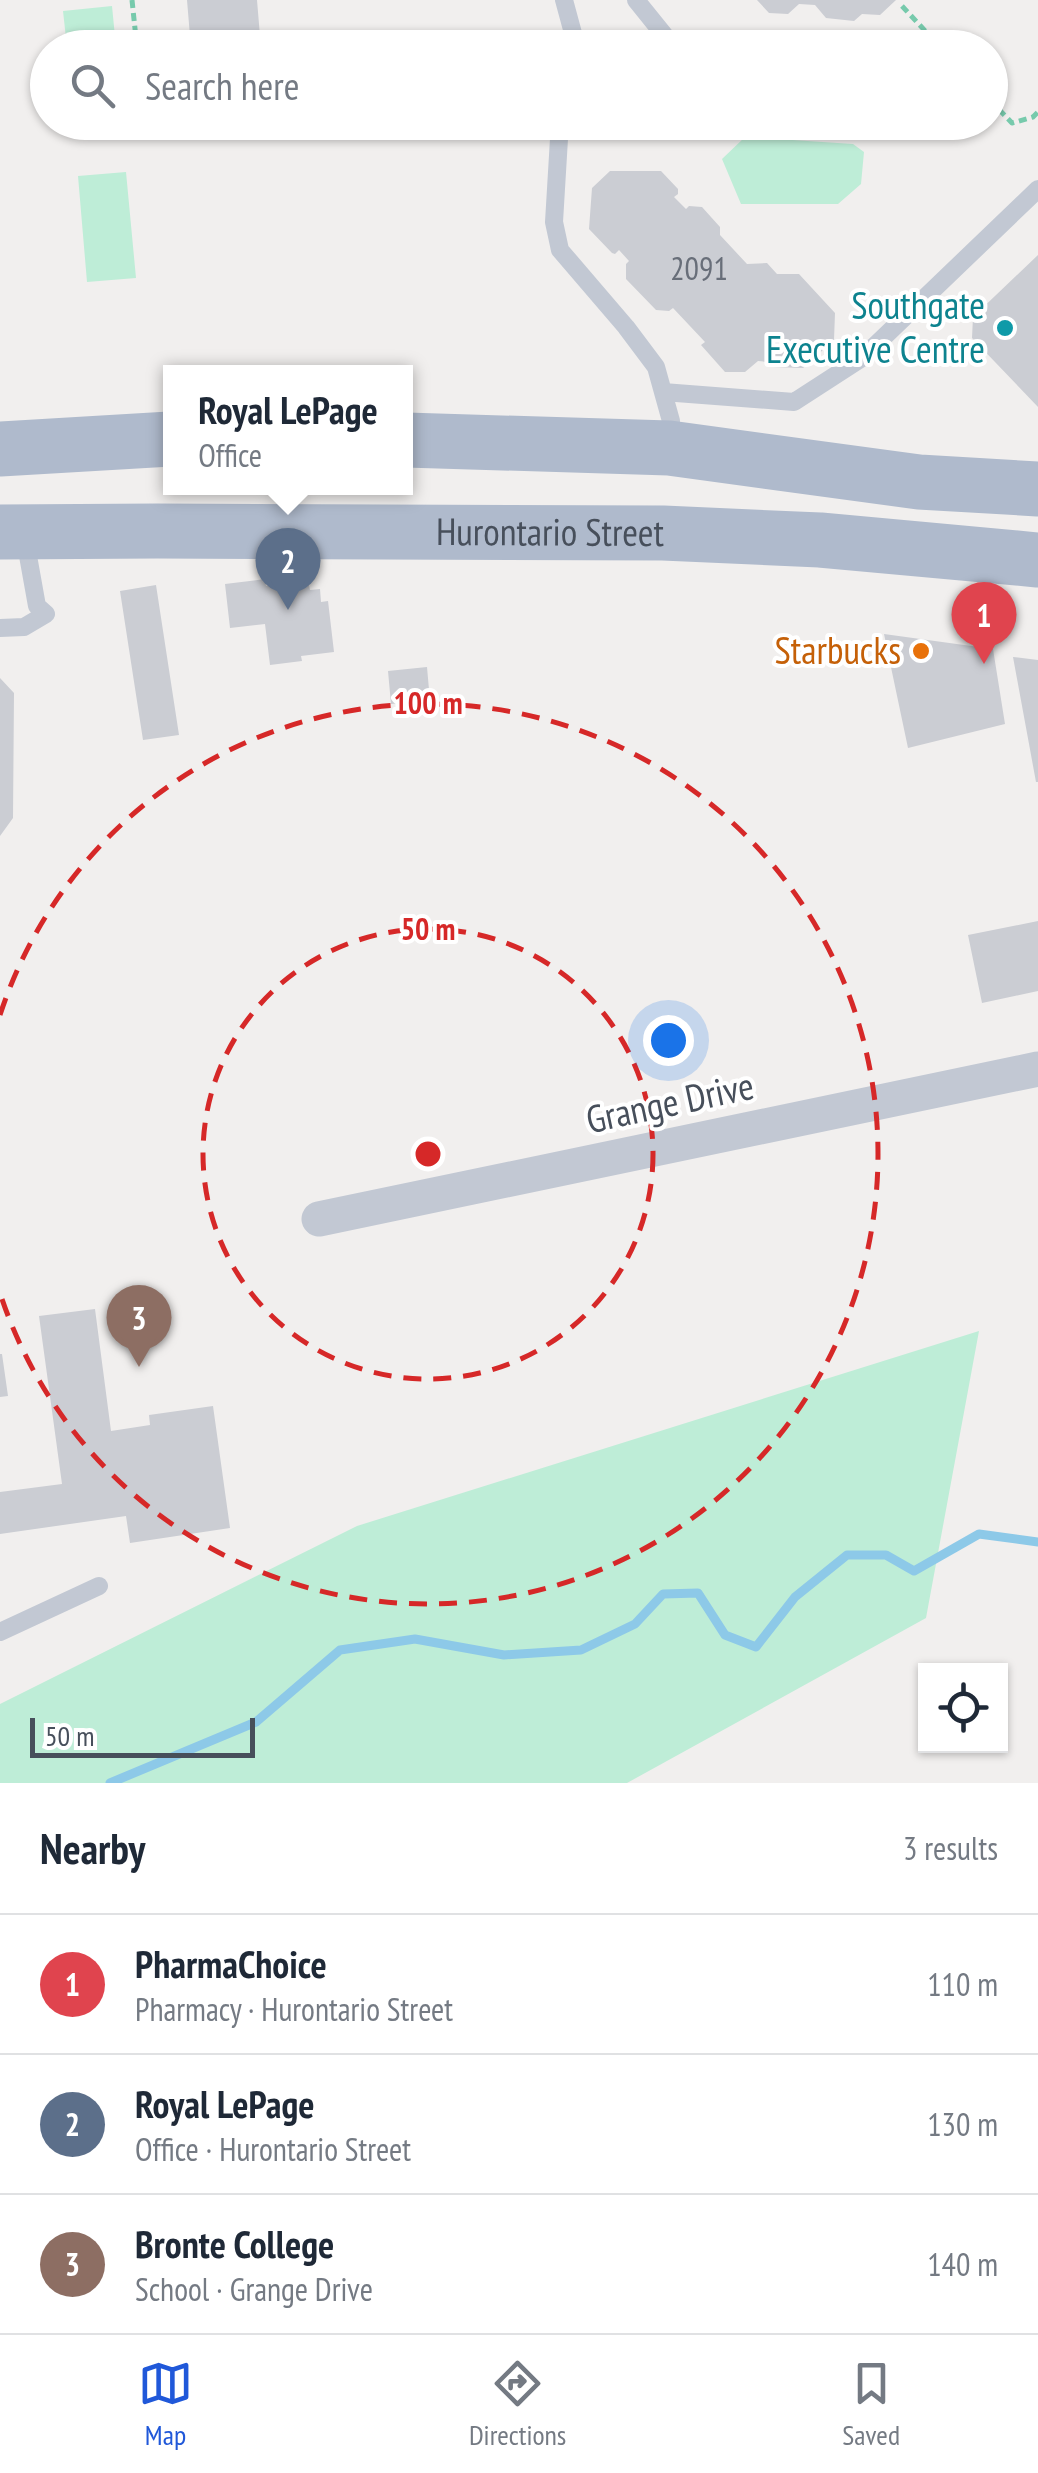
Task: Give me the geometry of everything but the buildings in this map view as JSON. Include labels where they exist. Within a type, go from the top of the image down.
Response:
[{"type":"main road","points":[[0,449],[163,440]]},
{"type":"main road","points":[[413,440],[669,448],[919,482],[1038,489]]},
{"type":"main road","name":"Hurontario Street","points":[[12,532],[663,533],[820,540],[1038,560]]},
{"type":"street","name":"Grange Drive","points":[[318,1219],[1038,1069]]},
{"type":"lane","points":[[564,0],[572,30]]},
{"type":"lane","points":[[636,0],[661,30]]},
{"type":"lane","points":[[559,140],[554,222],[560,250],[656,367],[671,421],[669,448]]},
{"type":"lane","points":[[663,392],[794,402],[862,358],[1038,189]]},
{"type":"lane","points":[[0,628],[24,627],[46,614],[37,606],[12,532]]},
{"type":"lane","points":[[0,1632],[99,1586]]},
{"type":"path","points":[[132,0],[134,30]]},
{"type":"path","points":[[902,6],[924,30]]},
{"type":"path","points":[[1008,119],[1012,123],[1036,117]]},
{"type":"green space","points":[[112,6],[114,30],[65,30],[63,11]]},
{"type":"green space","points":[[742,140],[853,144],[864,152],[861,184],[838,204],[741,204],[722,159]]},
{"type":"green space","points":[[126,172],[136,278],[87,282],[78,176]]},
{"type":"green space","points":[[979,1331],[926,1618],[627,1783],[0,1783],[0,1704],[357,1526]]},
{"type":"waterway","points":[[110,1783],[256,1722],[340,1650],[415,1639],[504,1655],[581,1650],[635,1624],[663,1594],[698,1593],[725,1635],[756,1647],[795,1597],[847,1555],[886,1555],[914,1571],[979,1534],[1038,1542]]},
{"type":"place","name":"Southgate Executive Centre","points":[[1005,328]]},
{"type":"place","name":"Royal LePage","points":[[288,610]]},
{"type":"place","name":"Starbucks","points":[[921,651]]},
{"type":"place","name":"PharmaChoice","points":[[984,664]]},
{"type":"place","name":"Bronte College","points":[[139,1367]]}]
